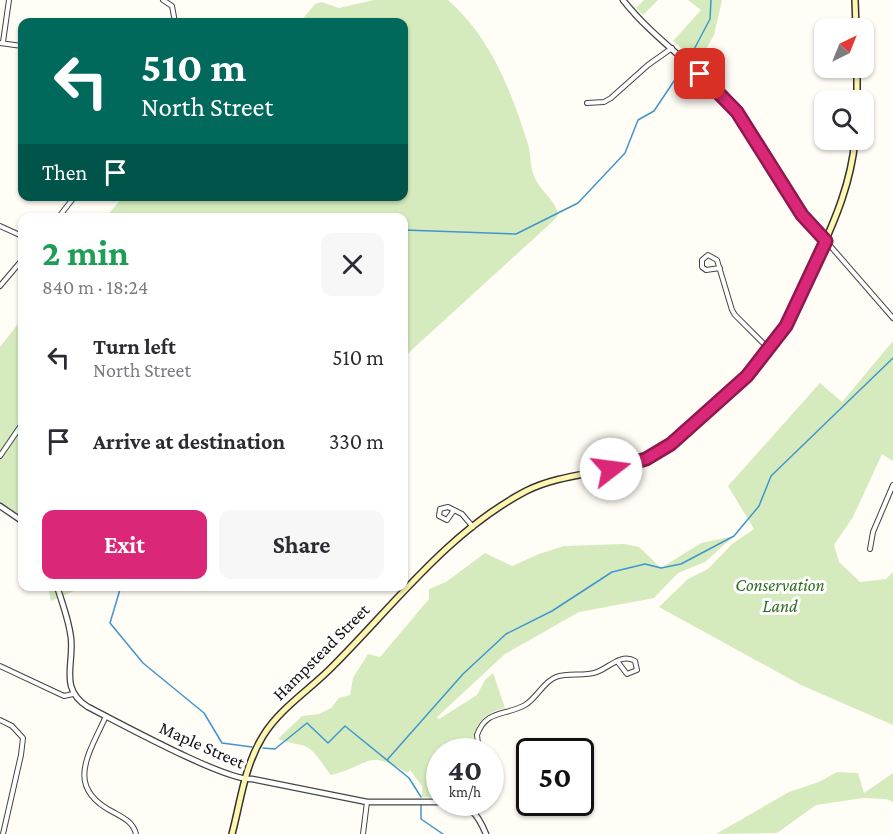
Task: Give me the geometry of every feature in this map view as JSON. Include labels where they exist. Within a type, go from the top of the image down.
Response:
[{"type":"main road","points":[[855,0],[856,18]]},
{"type":"main road","name":"Hampstead Street","points":[[408,585],[495,510],[528,490],[564,477],[611,469],[654,455],[722,401],[770,350],[786,326],[826,241],[847,189],[853,150]]},
{"type":"main road","name":"Hampstead Street","points":[[232,834],[243,780],[264,735],[277,718],[333,666],[403,591]]},
{"type":"street","points":[[9,0],[1,43],[18,45]]},
{"type":"street","points":[[163,0],[172,6],[174,18]]},
{"type":"street","points":[[624,0],[640,21],[672,48],[737,112],[802,215],[893,318]]},
{"type":"street","points":[[587,103],[604,102],[611,98],[648,65],[672,48]]},
{"type":"street","points":[[62,213],[71,201]]},
{"type":"street","points":[[0,226],[18,234]]},
{"type":"street","points":[[720,268],[706,270],[701,265],[702,260],[707,255],[712,255],[720,268],[735,315],[770,350]]},
{"type":"street","points":[[0,286],[18,265]]},
{"type":"street","points":[[0,456],[18,430]]},
{"type":"street","points":[[870,549],[873,532],[893,485]]},
{"type":"street","points":[[0,506],[18,518]]},
{"type":"street","points":[[454,510],[462,514],[474,528]]},
{"type":"street","points":[[0,666],[64,696],[73,694],[70,679],[71,637],[58,591]]},
{"type":"street","points":[[477,738],[477,735],[490,716],[525,705],[555,678],[596,672],[617,661],[633,659],[637,663],[637,670],[627,674],[617,661]]},
{"type":"street","name":"Maple Street","points":[[73,694],[81,702],[106,716],[243,780],[252,779],[367,802],[426,802]]},
{"type":"street","points":[[106,716],[86,762],[84,778],[90,795],[98,804],[128,821],[136,834]]},
{"type":"street","points":[[0,720],[12,726],[23,738],[3,834]]},
{"type":"street","points":[[363,834],[367,802]]},
{"type":"street","points":[[479,816],[486,834]]},
{"type":"green space","points":[[374,0],[448,0],[477,32],[498,67],[515,105],[528,144],[534,176],[555,205],[558,215],[408,353],[408,213],[109,213],[120,201],[408,201],[408,18],[303,18],[315,4],[322,2],[339,8]]},
{"type":"green space","points":[[644,0],[658,0],[643,15],[636,8]]},
{"type":"green space","points":[[688,0],[722,0],[714,35],[698,63],[673,41],[701,10]]},
{"type":"green space","points":[[18,324],[18,521],[0,502],[0,347]]},
{"type":"green space","name":"Conservation Land","points":[[893,341],[893,461],[882,454],[853,517],[834,545],[839,562],[860,582],[886,579],[893,572],[893,725],[801,685],[659,607],[688,579],[708,569],[732,544],[754,529],[728,486],[820,383],[842,402]]},
{"type":"green space","points":[[734,536],[705,562],[678,573],[654,598],[579,612],[505,654],[437,717],[439,719],[477,695],[485,680],[493,673],[505,708],[490,713],[476,729],[474,738],[426,738],[426,797],[422,797],[422,786],[410,770],[408,773],[394,765],[376,760],[331,775],[318,757],[306,746],[278,739],[302,716],[319,714],[331,708],[339,698],[350,695],[353,678],[368,654],[380,657],[429,599],[429,589],[446,582],[485,553],[512,566],[564,546],[624,544],[639,547],[661,568],[701,543]]},
{"type":"green space","points":[[49,591],[74,591],[51,601]]},
{"type":"green space","points":[[837,772],[858,773],[864,793],[893,773],[893,802],[886,799],[863,798],[816,805],[777,833],[716,834],[789,792],[819,782]]},
{"type":"waterway","points":[[690,57],[710,19],[711,0]]},
{"type":"waterway","points":[[408,230],[516,234],[578,203],[625,153],[638,120],[654,111],[684,66]]},
{"type":"waterway","points":[[387,760],[463,674],[506,634],[552,611],[612,572],[645,564],[661,568],[681,564],[734,536],[759,506],[771,476],[893,358]]},
{"type":"waterway","points":[[120,591],[110,623],[143,663],[204,713],[222,743],[252,747]]},
{"type":"waterway","points":[[263,748],[275,749],[307,723],[328,743],[345,726],[409,778],[421,797]]},
{"type":"waterway","points":[[421,805],[421,819],[443,834]]},
{"type":"route","points":[[611,469],[646,459],[671,444],[722,401],[747,376],[786,326],[826,241],[802,215],[737,112],[700,74]]}]
